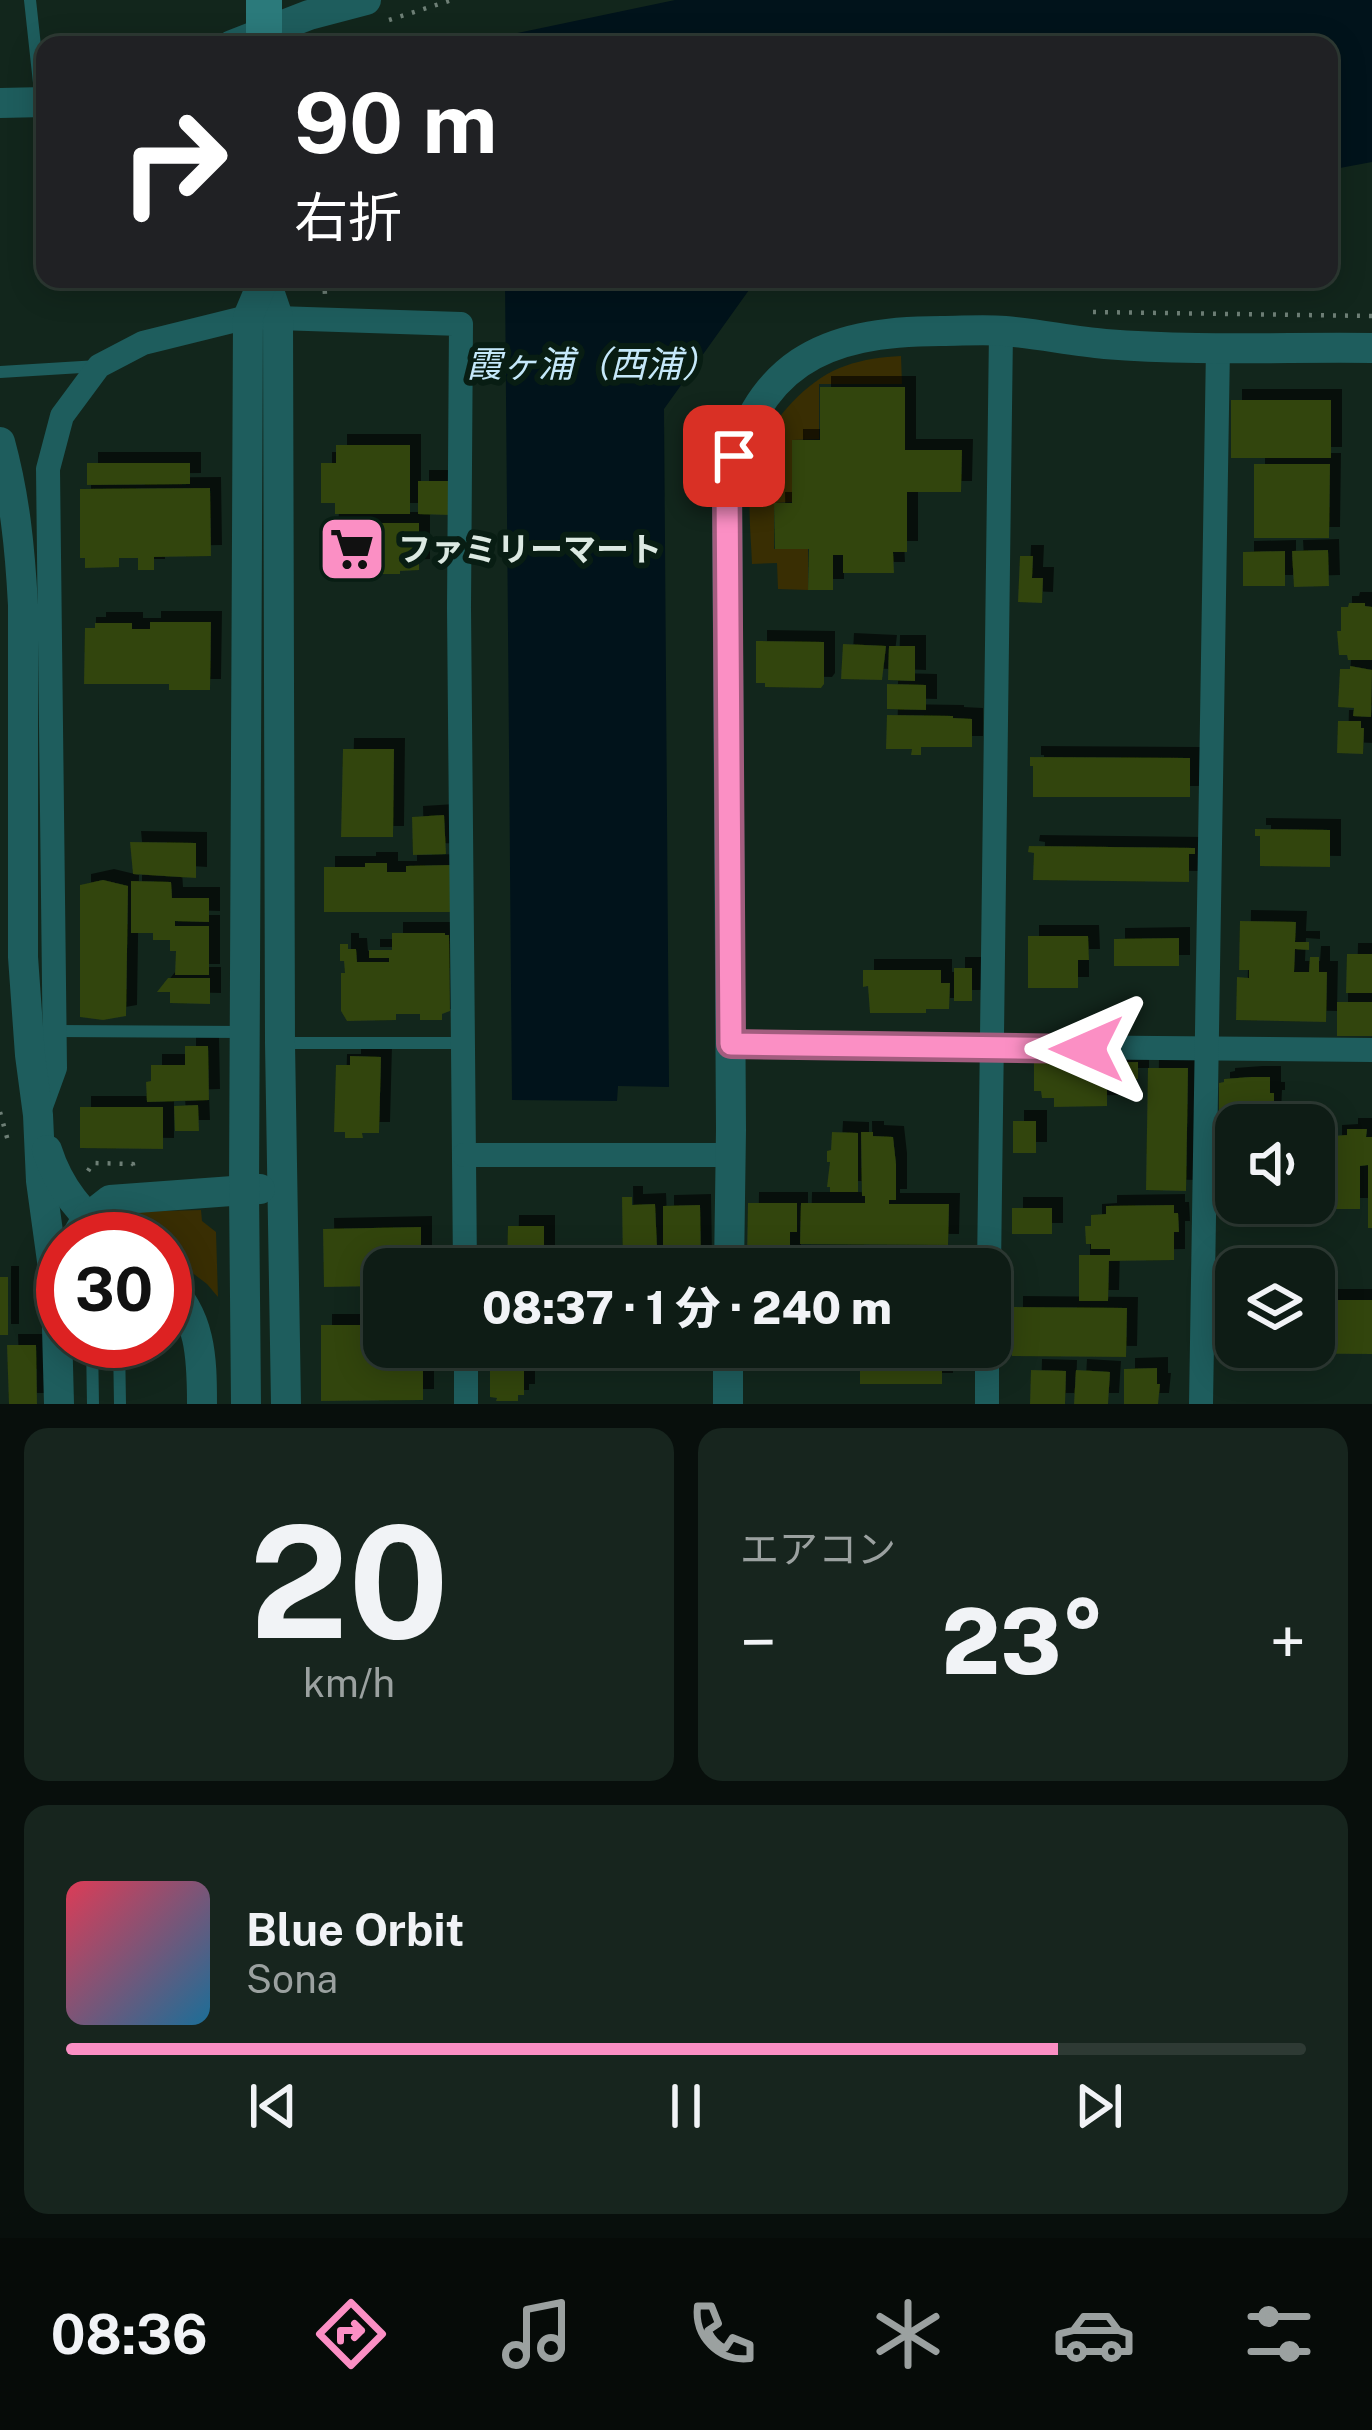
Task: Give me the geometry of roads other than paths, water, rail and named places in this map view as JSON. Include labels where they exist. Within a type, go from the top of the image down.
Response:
[{"type":"street","points":[[256,31],[366,0]]},
{"type":"street","points":[[0,104],[36,102]]},
{"type":"street","points":[[246,1404],[245,1032],[265,288]]},
{"type":"street","points":[[263,317],[286,1404]]},
{"type":"street","points":[[76,1212],[56,1174],[38,1115],[56,1068],[48,469],[62,416],[99,366],[142,343],[263,317],[461,324],[465,1248]]},
{"type":"street","points":[[988,1248],[1001,331]]},
{"type":"street","points":[[729,1248],[727,486],[748,421],[767,393],[793,368],[834,343],[902,332],[1001,331],[1106,344],[1372,348]]},
{"type":"street","points":[[1202,1404],[1217,347]]},
{"type":"street","points":[[0,442],[16,503],[23,605],[23,957],[46,1212]]},
{"type":"street","points":[[731,1044],[1372,1050]]},
{"type":"street","points":[[464,1155],[730,1155]]},
{"type":"street","points":[[97,1212],[110,1199],[122,1197],[282,1188]]},
{"type":"street","points":[[192,1319],[201,1348],[202,1404]]},
{"type":"street","points":[[59,1404],[60,1368]]},
{"type":"street","points":[[466,1368],[466,1404]]},
{"type":"street","points":[[728,1368],[728,1404]]},
{"type":"street","points":[[987,1404],[988,1368]]},
{"type":"lane","points":[[30,0],[36,47]]},
{"type":"lane","points":[[0,372],[99,366]]},
{"type":"lane","points":[[55,1031],[245,1032]]},
{"type":"lane","points":[[280,1043],[462,1042]]},
{"type":"lane","points":[[92,1368],[93,1404]]},
{"type":"lane","points":[[119,1368],[120,1404]]},
{"type":"water","points":[[675,0],[1372,0],[1372,162],[1338,168],[1338,36],[503,36]]},
{"type":"water","name":"霞ヶ浦（西浦）","points":[[505,288],[750,288],[664,409],[669,1087],[618,1086],[617,1101],[512,1100]]},
{"type":"place","name":"ファミリーマート","points":[[352,549]]}]
